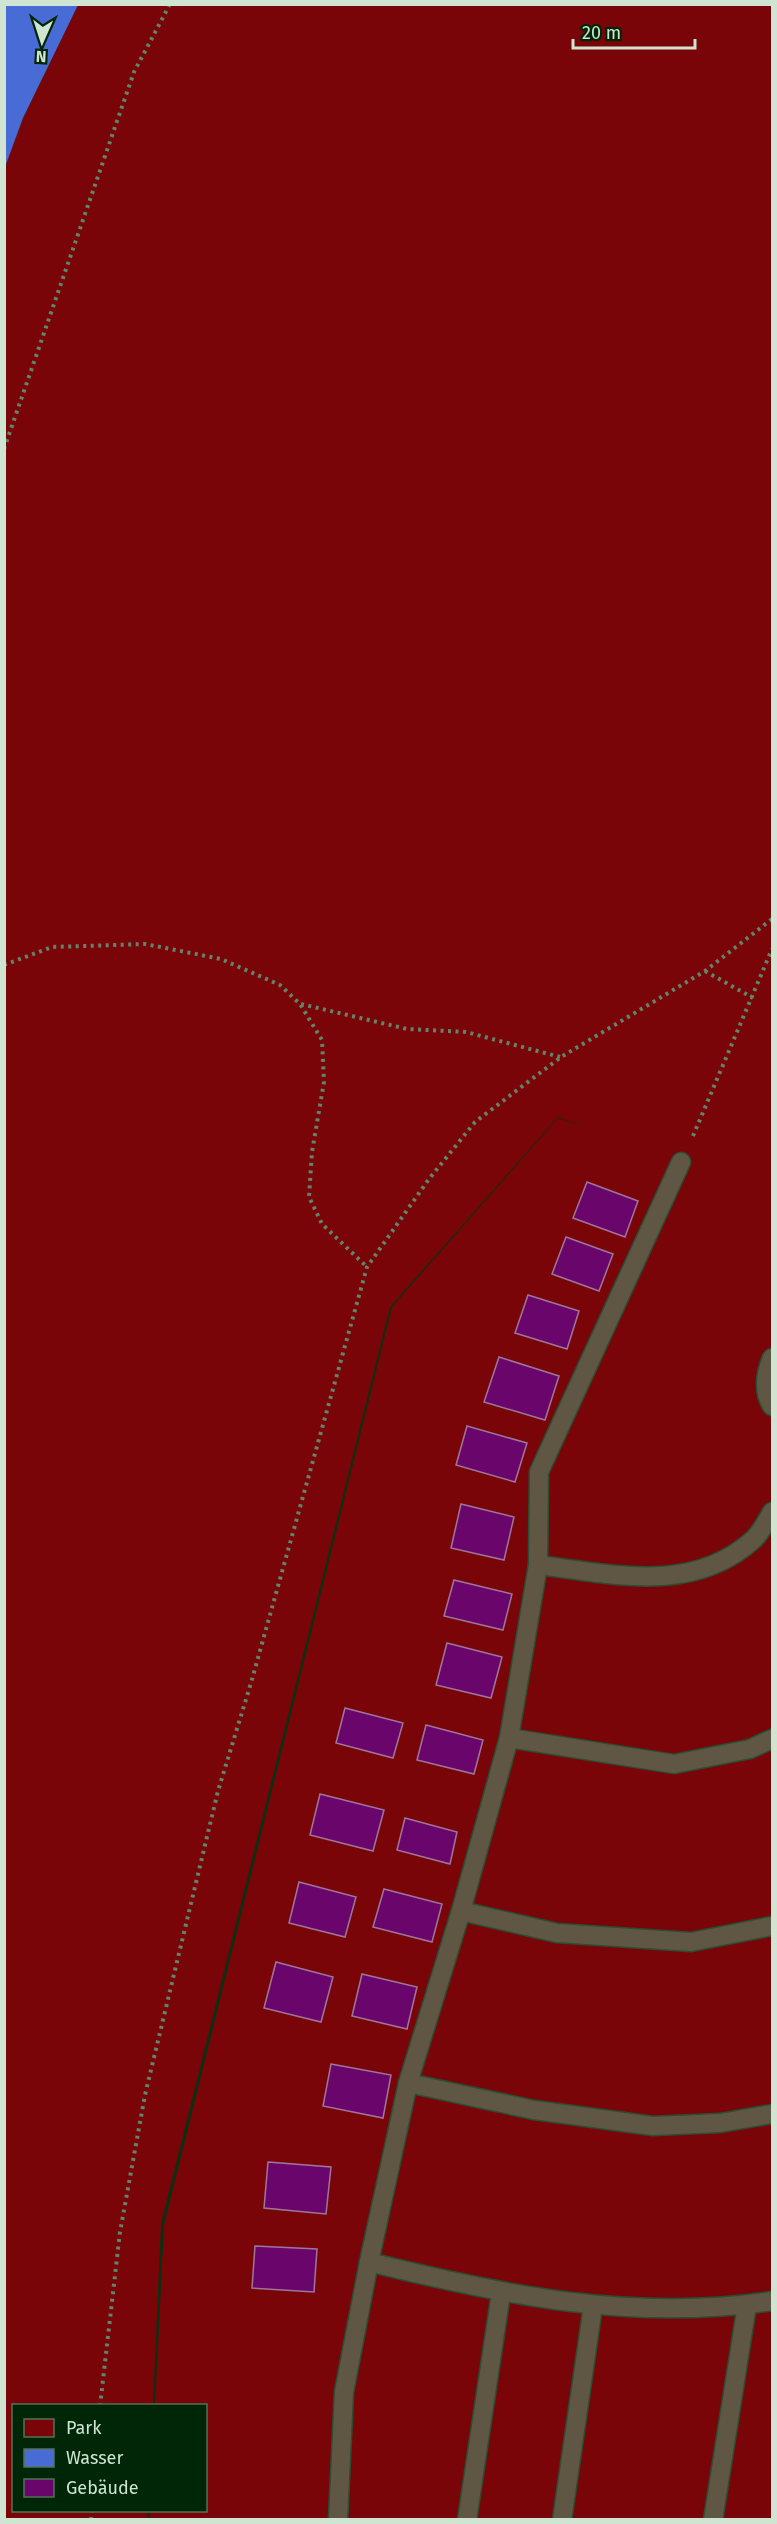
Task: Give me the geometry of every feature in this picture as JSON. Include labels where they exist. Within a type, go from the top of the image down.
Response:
[{"type":"lane","points":[[338,2520],[344,2392],[369,2262],[408,2083],[461,1911],[509,1738],[538,1565],[539,1472],[681,1162]]},
{"type":"lane","points":[[772,1358],[767,1370],[767,1397],[772,1406]]},
{"type":"lane","points":[[538,1565],[630,1576],[681,1576],[722,1562],[755,1538],[772,1512]]},
{"type":"lane","points":[[509,1738],[674,1764],[750,1749],[772,1738]]},
{"type":"lane","points":[[461,1911],[557,1934],[691,1942],[772,1926]]},
{"type":"lane","points":[[408,2083],[534,2110],[653,2126],[720,2123],[772,2114]]},
{"type":"lane","points":[[369,2262],[501,2293],[593,2306],[697,2308],[772,2301]]},
{"type":"lane","points":[[467,2520],[501,2293]]},
{"type":"lane","points":[[713,2520],[747,2305]]},
{"type":"lane","points":[[562,2520],[593,2306]]},
{"type":"path","points":[[4,449],[134,72],[170,4]]},
{"type":"path","points":[[100,2404],[120,2232],[145,2095],[218,1791],[251,1683],[367,1267],[429,1179],[476,1122],[561,1057],[705,971],[772,920]]},
{"type":"path","points":[[4,965],[52,947],[145,944],[221,959],[280,985],[300,1004],[322,1040],[324,1082],[312,1152],[309,1197],[322,1224],[367,1267]]},
{"type":"path","points":[[681,1162],[772,949]]},
{"type":"path","points":[[705,971],[753,998]]},
{"type":"path","points":[[300,1004],[407,1029],[466,1032],[561,1057]]},
{"type":"green space","points":[[78,5],[772,5],[772,2519],[150,2519],[150,2512],[207,2512],[207,2404],[155,2404],[164,2225],[392,1307],[558,1118],[588,1128],[558,1117],[390,1307],[161,2224],[153,2404],[12,2404],[12,2512],[148,2512],[147,2519],[5,2519],[4,168],[23,118]]},
{"type":"water","points":[[5,4],[78,5],[23,118],[5,167]]},
{"type":"building","points":[[587,1182],[638,1201],[625,1237],[573,1218]]},
{"type":"building","points":[[566,1237],[613,1254],[599,1291],[552,1274]]},
{"type":"building","points":[[528,1295],[579,1311],[567,1349],[515,1333]]},
{"type":"building","points":[[499,1357],[559,1376],[545,1420],[484,1402]]},
{"type":"building","points":[[467,1426],[527,1443],[515,1482],[456,1465]]},
{"type":"building","points":[[461,1504],[514,1517],[504,1560],[451,1548]]},
{"type":"building","points":[[454,1580],[512,1594],[503,1630],[444,1616]]},
{"type":"building","points":[[447,1643],[502,1657],[491,1698],[436,1685]]},
{"type":"building","points":[[345,1708],[403,1723],[393,1758],[336,1743]]},
{"type":"building","points":[[426,1725],[483,1740],[474,1774],[417,1760]]},
{"type":"building","points":[[320,1794],[384,1810],[373,1851],[310,1835]]},
{"type":"building","points":[[405,1818],[457,1832],[450,1864],[397,1850]]},
{"type":"building","points":[[299,1882],[356,1897],[345,1937],[289,1923]]},
{"type":"building","points":[[384,1889],[442,1904],[432,1942],[373,1927]]},
{"type":"building","points":[[276,1962],[333,1977],[321,2022],[264,2008]]},
{"type":"building","points":[[362,1974],[417,1987],[407,2029],[352,2016]]},
{"type":"building","points":[[331,2064],[391,2075],[383,2118],[323,2106]]},
{"type":"building","points":[[268,2162],[331,2167],[326,2214],[264,2208]]},
{"type":"building","points":[[255,2246],[317,2249],[314,2292],[252,2288]]}]
